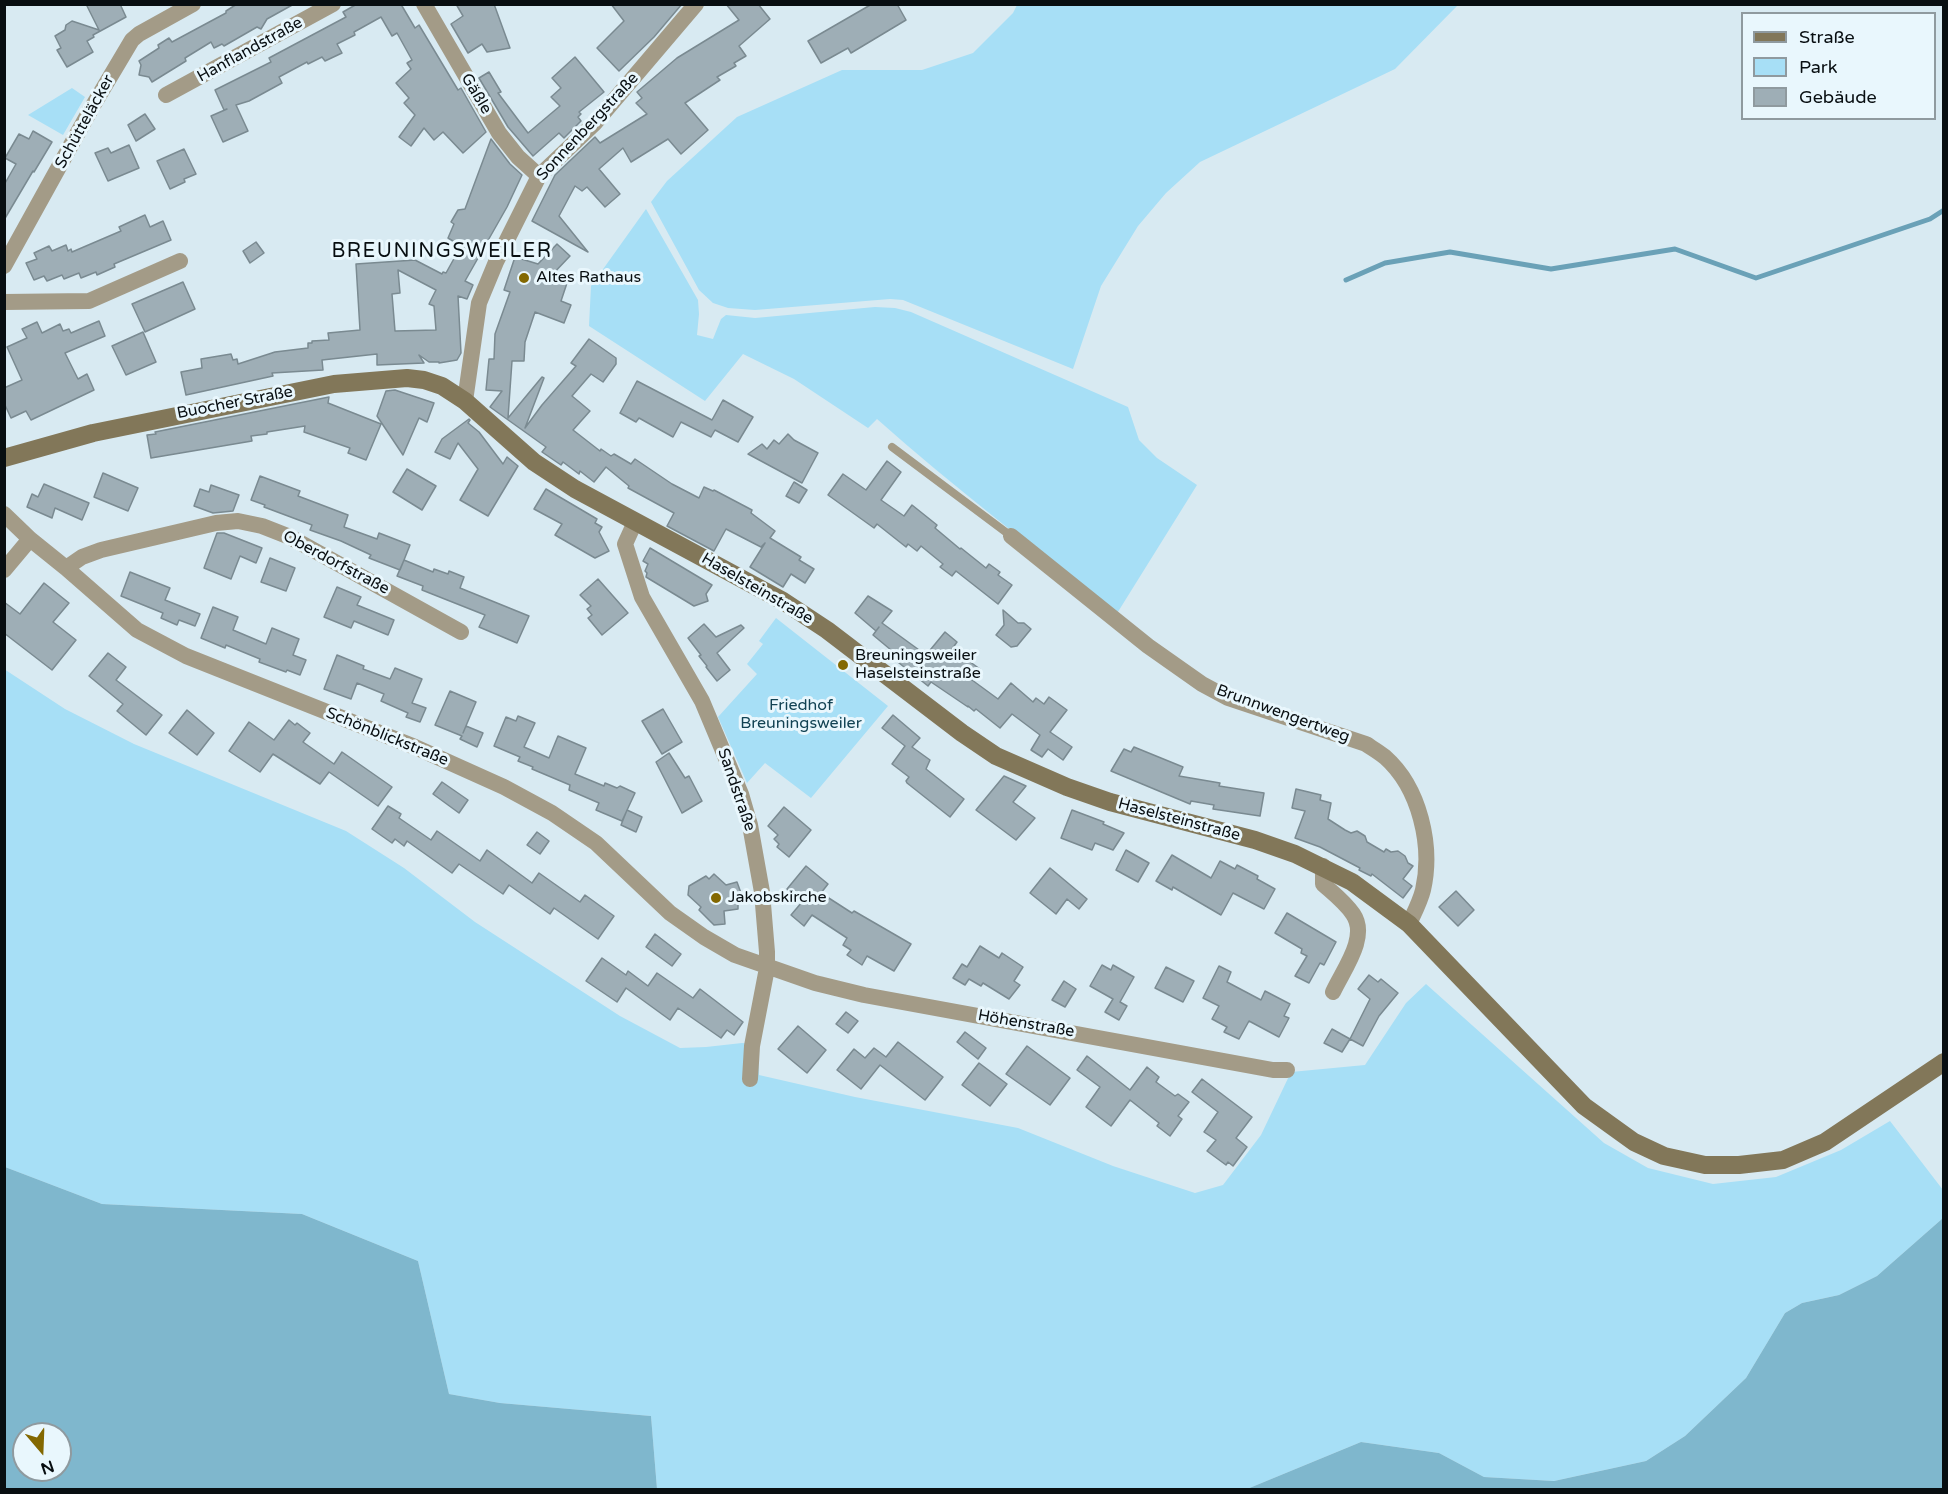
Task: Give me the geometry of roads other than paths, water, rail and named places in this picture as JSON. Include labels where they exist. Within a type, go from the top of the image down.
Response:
[{"type":"street","name":"Schütteläcker","points":[[4,266],[132,40],[193,4]]},
{"type":"street","name":"Hanflandstraße","points":[[166,95],[333,4]]},
{"type":"street","name":"Gäßle","points":[[424,4],[499,133],[518,157],[539,176]]},
{"type":"street","name":"Sonnenbergstraße","points":[[465,400],[479,303],[496,262],[539,176],[594,124],[696,4]]},
{"type":"street","points":[[4,302],[89,301],[180,261]]},
{"type":"street","name":"Buocher Straße","points":[[4,458],[93,432],[334,384],[407,378],[424,380],[442,386],[465,400]]},
{"type":"street","name":"Haselsteinstraße","points":[[465,400],[534,462],[575,489],[783,601],[827,630],[962,733],[996,756],[1067,788],[1110,802],[1255,840],[1323,866],[1352,882],[1409,924],[1584,1106],[1634,1142],[1664,1156],[1705,1165],[1739,1165],[1783,1160],[1825,1142],[1944,1062]]},
{"type":"street","name":"Schönblickstraße","points":[[4,514],[137,630],[186,656],[469,770],[552,813],[596,843],[670,913],[735,955],[767,968]]},
{"type":"street","name":"Oberdorfstraße","points":[[66,568],[82,557],[101,550],[193,527],[238,521],[262,526],[290,537],[461,632]]},
{"type":"street","name":"Sandstraße","points":[[635,522],[625,544],[642,597],[702,701],[741,794],[750,825],[767,936],[767,968],[752,1046],[750,1079]]},
{"type":"street","name":"Brunnwengertweg","points":[[1011,536],[1139,639],[1202,684],[1228,698],[1366,744],[1385,757],[1413,795],[1420,814],[1425,845],[1424,887],[1409,924]]},
{"type":"street","points":[[4,570],[30,539]]},
{"type":"street","points":[[1323,866],[1323,884],[1354,915],[1360,933],[1333,992]]},
{"type":"street","name":"Höhenstraße","points":[[767,968],[815,983],[864,994],[1273,1070],[1287,1070]]},
{"type":"lane","points":[[892,447],[1011,536]]},
{"type":"waterway","points":[[1346,280],[1385,263],[1450,252],[1551,269],[1675,249],[1756,278],[1930,219],[1944,210]]},
{"type":"place","name":"Altes Rathaus","points":[[524,278]]},
{"type":"place","name":"Breuningsweiler Haselsteinstraße","points":[[843,665]]},
{"type":"place","name":"Jakobskirche","points":[[716,898]]},
{"type":"district","name":"BREUNINGSWEILER","points":[[442,252]]},
{"type":"park label","name":"Friedhof Breuningsweiler","points":[[801,715]]}]
